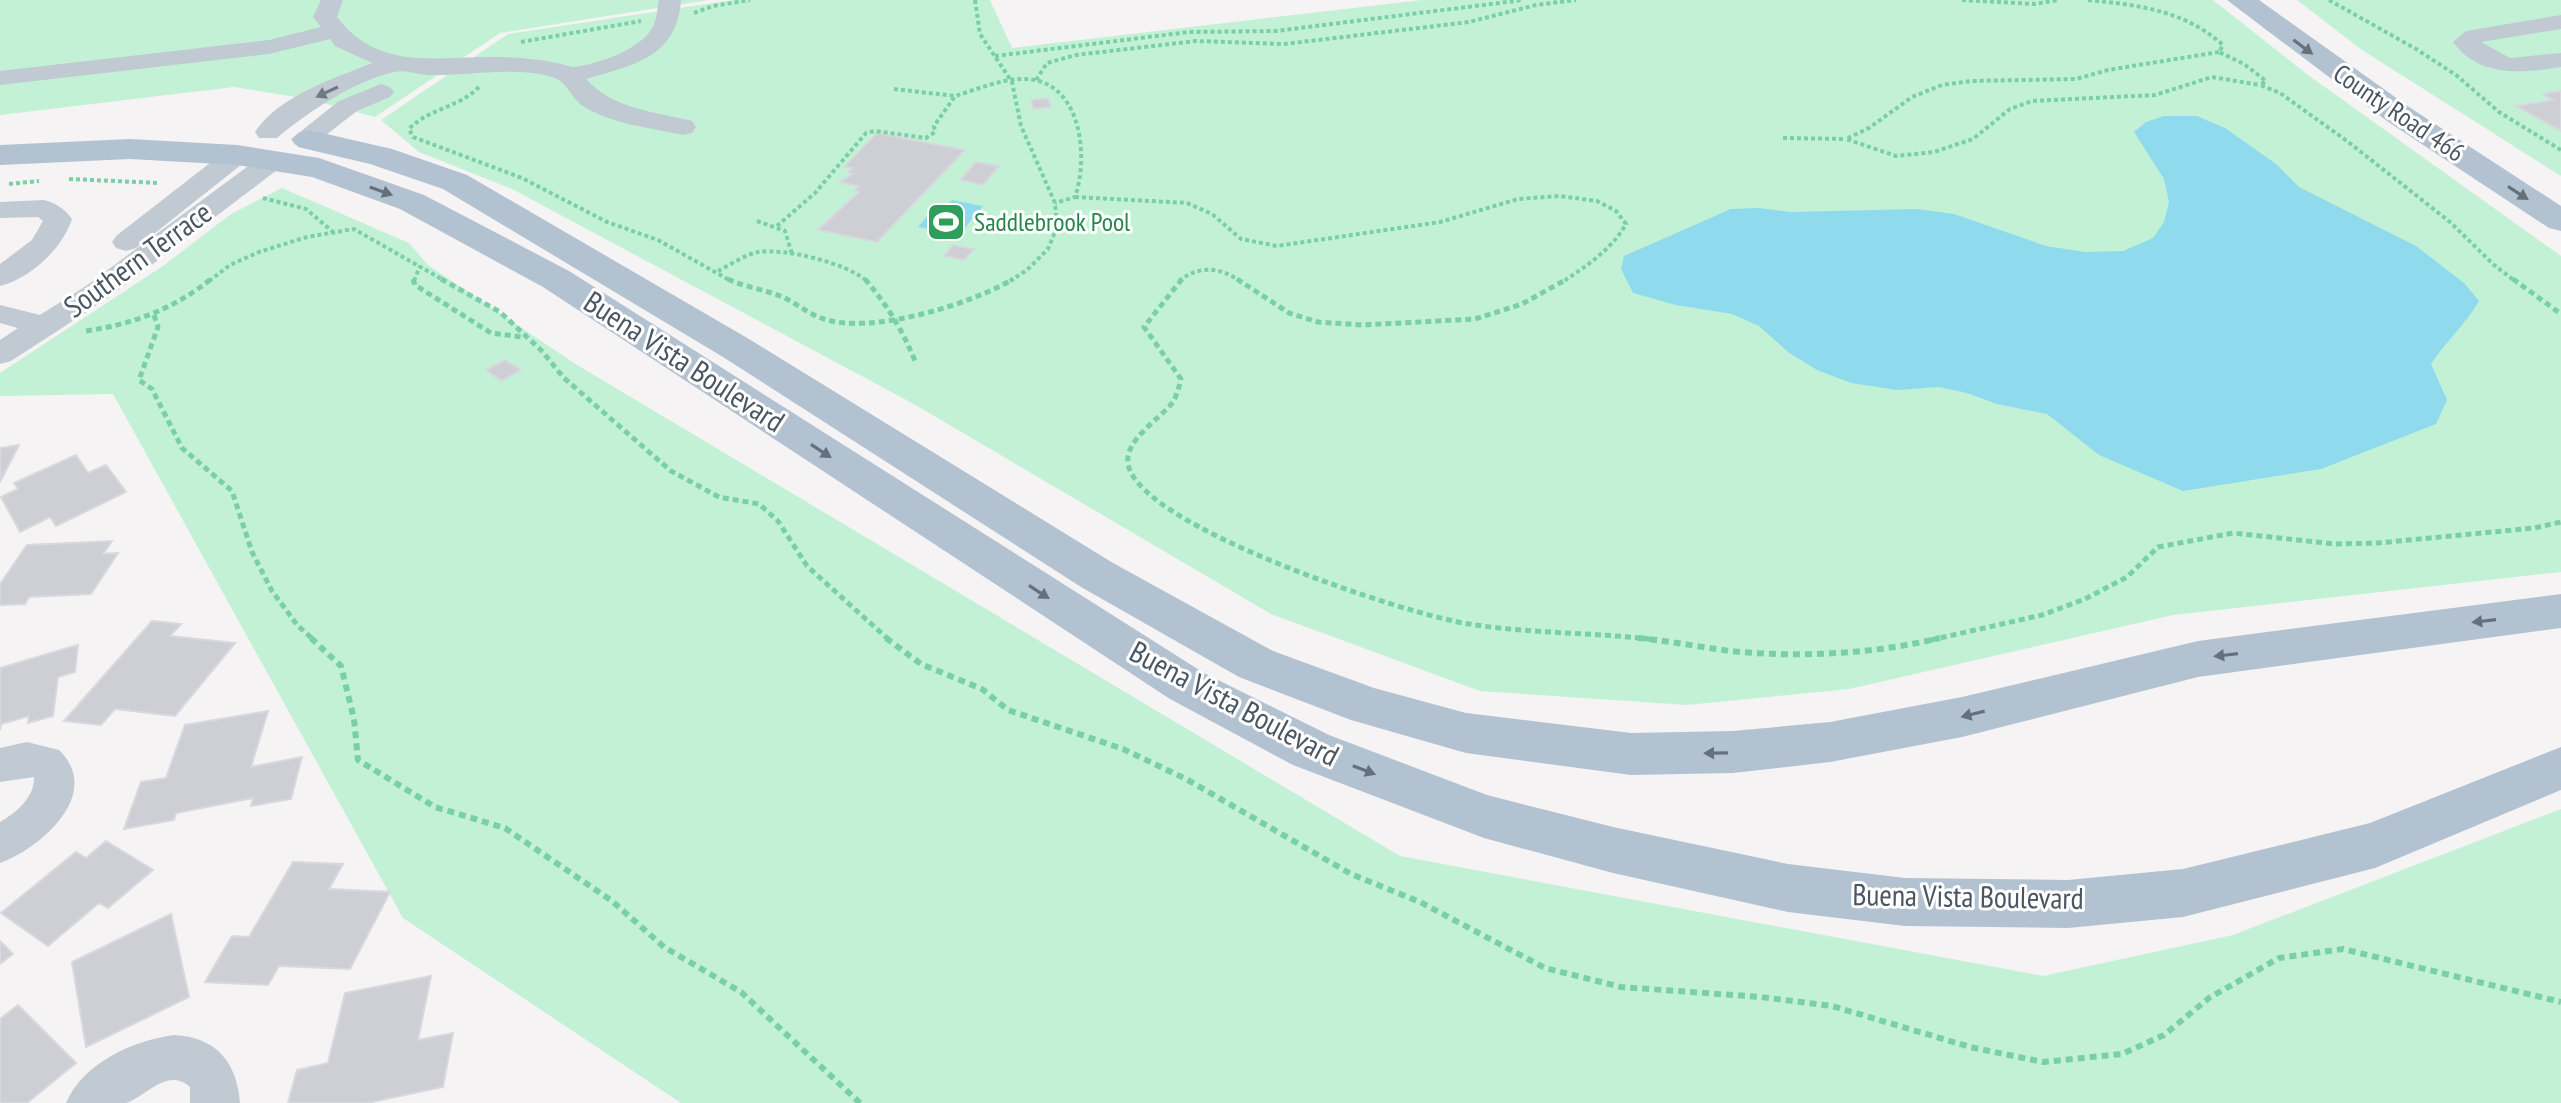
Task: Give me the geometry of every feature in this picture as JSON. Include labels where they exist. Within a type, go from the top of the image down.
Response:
[{"type":"main road","name":"County Road 466","points":[[2241,0],[2398,114],[2561,221]]},
{"type":"main road","name":"County Road 466","points":[[2282,0],[2430,105],[2561,189]]},
{"type":"main road","name":"Buena Vista Boulevard","points":[[0,132],[94,127],[319,168],[412,202],[556,279],[1187,686],[1311,750],[1484,816],[1613,850],[1788,888],[1905,902],[2068,904],[2183,893],[2375,845],[2561,768]]},
{"type":"main road","name":"Buena Vista Boulevard","points":[[0,155],[130,149],[262,156],[380,156],[455,182],[736,348],[1097,575],[1256,664],[1368,706],[1466,733],[1631,754],[1733,752],[1802,745],[1962,717],[2198,659],[2561,611]]},
{"type":"street","points":[[332,0],[325,17],[343,41],[393,63],[428,68],[524,65],[558,70],[570,76],[591,100],[633,116],[683,127]]},
{"type":"street","points":[[570,76],[643,52],[662,36],[671,17],[670,0]]},
{"type":"street","points":[[2556,28],[2474,36],[2465,42],[2482,56],[2509,68],[2561,60]]},
{"type":"street","points":[[0,78],[269,47],[335,31]]},
{"type":"street","points":[[262,156],[311,100],[393,63]]},
{"type":"street","points":[[262,156],[348,106],[428,68]]},
{"type":"street","name":"Southern Terrace","points":[[0,354],[17,324],[198,186],[262,156]]},
{"type":"street","name":"Southern Terrace","points":[[17,324],[97,292],[262,156]]},
{"type":"street","points":[[0,210],[44,208],[58,219],[46,244],[0,277]]},
{"type":"street","points":[[0,300],[23,304],[17,324]]},
{"type":"street","points":[[0,765],[26,760],[42,763],[53,770],[58,781],[45,811],[29,827],[0,844]]},
{"type":"street","points":[[91,1103],[132,1070],[156,1060],[178,1057],[197,1061],[210,1071],[216,1086],[215,1103]]},
{"type":"path","points":[[477,159],[522,178],[607,222],[658,240],[732,281],[781,296],[824,319],[854,324],[898,320],[928,313],[994,290],[1027,270],[1048,249],[1057,227],[1055,203],[1021,126],[1012,82],[980,34],[975,0]]},
{"type":"path","points":[[995,56],[1189,32],[1276,31],[1523,0]]},
{"type":"path","points":[[1036,80],[1047,63],[1090,53],[1196,41],[1284,44],[1469,22],[1536,5],[1576,0]]},
{"type":"path","points":[[1962,0],[2035,4],[2058,0]]},
{"type":"path","points":[[2088,0],[2153,9],[2181,17],[2215,36],[2223,45],[2219,52]]},
{"type":"path","points":[[2329,0],[2416,49],[2456,75],[2499,112],[2561,150]]},
{"type":"path","points":[[1846,139],[1869,128],[1912,97],[1942,85],[1971,81],[2076,79],[2117,68],[2219,52],[2258,73],[2266,81],[2260,85]]},
{"type":"path","points":[[1783,138],[1846,139],[1896,156],[1934,152],[1973,139],[2010,109],[2032,101],[2155,95],[2212,77],[2260,85],[2280,93],[2347,141],[2450,222],[2494,265],[2561,314]]},
{"type":"path","points":[[894,89],[955,96],[1012,82],[1036,80],[1062,94],[1079,134],[1084,171],[1075,197]]},
{"type":"path","points":[[777,226],[815,193],[866,133],[875,131],[926,138],[935,132],[934,126],[955,96]]},
{"type":"path","points":[[262,156],[306,209],[333,232]]},
{"type":"path","points":[[66,179],[198,186]]},
{"type":"path","points":[[0,185],[41,181]]},
{"type":"path","points":[[1055,203],[1075,197],[1187,203],[1212,214],[1241,239],[1277,246],[1440,222],[1518,199],[1560,196],[1597,201],[1616,211],[1626,224],[1619,239],[1605,252],[1542,296],[1504,311],[1459,321],[1346,327],[1287,313],[1252,287],[1222,271],[1197,270],[1181,280],[1144,327],[1149,341],[1163,353],[1181,379],[1175,399],[1132,444],[1128,463],[1136,480],[1165,507],[1242,550],[1419,614],[1468,624],[1646,639],[1733,651],[1833,653],[1907,646],[2042,615],[2085,599],[2127,577],[2158,547],[2233,533],[2335,544],[2378,543],[2534,528],[2561,522]]},
{"type":"path","points":[[757,221],[785,231],[792,254]]},
{"type":"path","points":[[17,324],[85,331],[115,327],[154,315],[189,296],[230,265],[264,252],[354,229]]},
{"type":"path","points":[[717,272],[758,252],[792,254],[851,268],[867,280],[884,307],[898,320],[915,361]]},
{"type":"path","points":[[420,266],[413,279],[415,285],[491,333],[523,337]]},
{"type":"path","points":[[154,315],[158,327],[139,380],[152,389],[182,448],[232,491],[252,552],[272,591],[298,626],[341,666],[354,719],[358,760],[435,807],[505,828],[612,901],[664,947],[741,992],[860,1103]]},
{"type":"green space","points":[[0,0],[708,0],[500,33],[375,117],[308,99],[234,87],[0,115]]},
{"type":"green space","points":[[733,0],[990,0],[1012,48],[1422,0],[2213,0],[2308,75],[2561,256],[2561,572],[2173,615],[1849,689],[1687,705],[1480,691],[1271,614],[912,403],[512,189],[419,152],[381,120],[508,34]]},
{"type":"green space","points":[[2297,0],[2561,0],[2561,176],[2362,50]]},
{"type":"green space","points":[[282,188],[409,243],[428,265],[577,365],[1400,856],[2043,976],[2233,935],[2561,809],[2561,1103],[681,1103],[403,918],[113,394],[0,396],[0,373],[163,266],[231,214]]},
{"type":"water","points":[[2164,116],[2197,116],[2225,128],[2276,164],[2299,187],[2416,246],[2464,283],[2479,301],[2431,364],[2447,400],[2436,424],[2321,469],[2183,491],[2099,455],[2047,414],[1997,404],[1939,387],[1897,390],[1851,383],[1817,370],[1788,352],[1759,326],[1732,314],[1676,305],[1633,293],[1621,269],[1624,256],[1731,209],[1791,212],[1917,209],[1954,214],[2046,246],[2085,252],[2123,251],[2153,238],[2164,222],[2169,202],[2164,179],[2134,132],[2146,122]]},
{"type":"water","name":"Saddlebrook Pool","points":[[952,200],[983,206],[959,235],[918,227],[928,215],[938,216]]},
{"type":"building","points":[[2561,91],[2561,131],[2516,106],[2553,100],[2543,94]]},
{"type":"building","points":[[1048,98],[1051,107],[1033,109],[1031,100]]},
{"type":"building","points":[[877,133],[965,150],[877,242],[818,230],[859,192],[855,191],[859,186],[839,182],[853,174],[848,173],[852,168],[844,167]]},
{"type":"building","points":[[976,162],[999,166],[983,185],[960,180]]},
{"type":"building","points":[[953,245],[974,249],[964,260],[944,256]]},
{"type":"building","points":[[505,360],[521,370],[501,381],[486,370]]},
{"type":"building","points":[[19,445],[0,482],[0,448]]},
{"type":"building","points":[[76,455],[88,473],[106,465],[126,492],[56,526],[50,517],[20,532],[1,497],[18,489],[14,483]]},
{"type":"building","points":[[112,541],[103,554],[118,553],[91,594],[29,597],[25,604],[0,605],[0,584],[27,545]]},
{"type":"building","points":[[152,621],[181,624],[170,636],[235,643],[175,716],[115,709],[101,725],[64,721]]},
{"type":"building","points":[[78,645],[75,672],[58,677],[53,716],[28,723],[29,716],[1,724],[0,730],[0,668]]},
{"type":"building","points":[[268,711],[251,767],[302,757],[291,799],[251,806],[253,798],[176,813],[174,820],[124,829],[141,782],[166,778],[185,725]]},
{"type":"building","points":[[106,841],[153,870],[108,908],[99,903],[48,946],[1,913],[76,852],[86,858]]},
{"type":"building","points":[[293,862],[343,864],[329,889],[390,892],[350,969],[279,966],[268,985],[205,982],[232,936],[249,937]]},
{"type":"building","points":[[171,914],[189,997],[86,1047],[72,962]]},
{"type":"building","points":[[0,941],[13,954],[0,964]]},
{"type":"building","points":[[431,976],[418,1040],[453,1033],[443,1087],[367,1103],[288,1103],[297,1070],[328,1063],[345,993]]},
{"type":"building","points":[[18,1005],[76,1063],[27,1103],[0,1103],[0,1019]]},
{"type":"place","name":"Saddlebrook Pool","points":[[946,222]]}]
